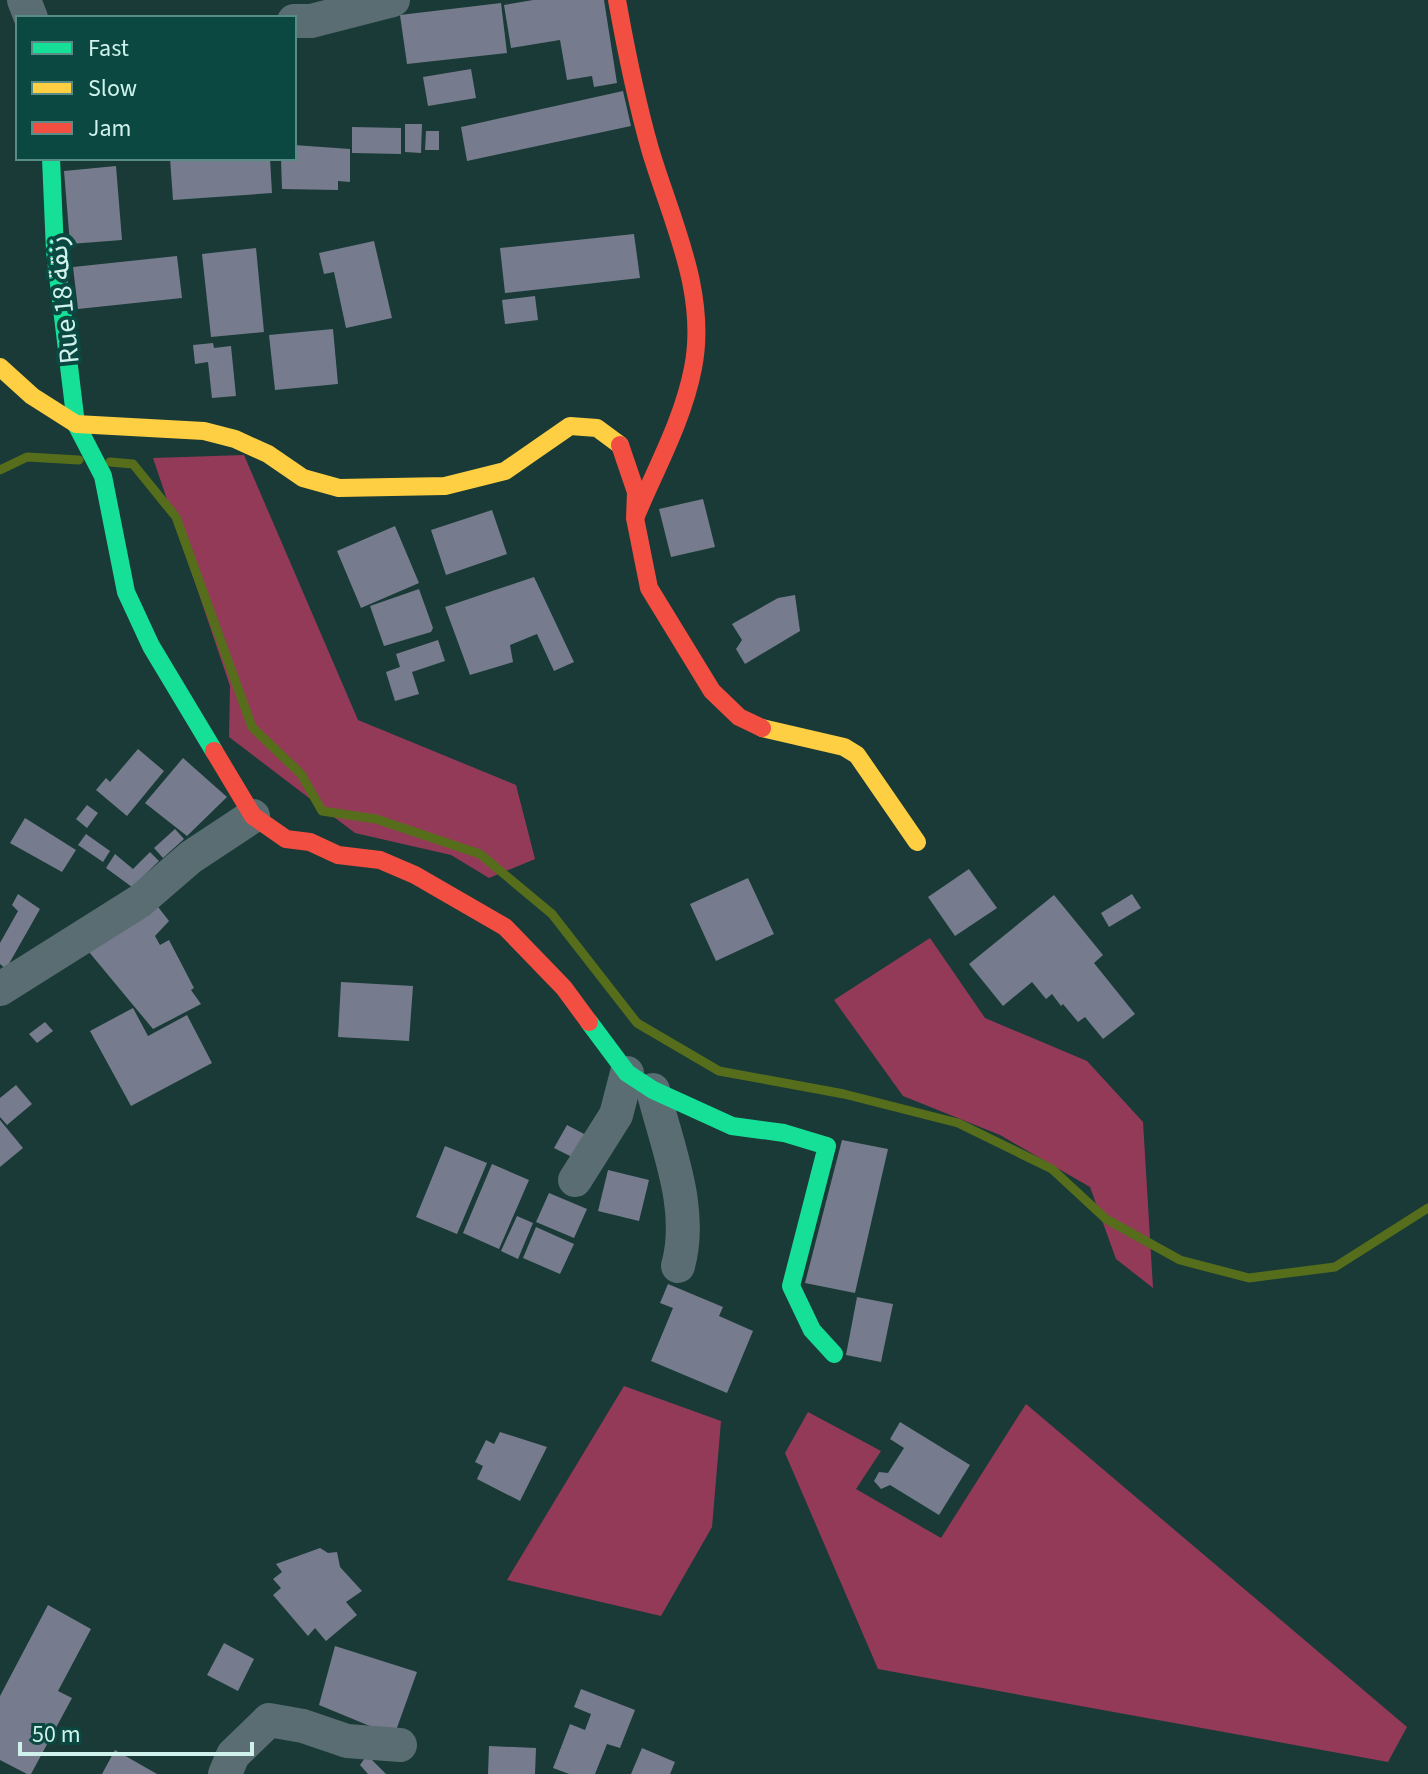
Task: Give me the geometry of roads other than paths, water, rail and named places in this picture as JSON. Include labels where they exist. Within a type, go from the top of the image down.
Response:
[{"type":"street","points":[[296,21],[311,21],[393,0]]},
{"type":"street","points":[[617,0],[632,81],[651,153],[679,231],[697,317],[693,368],[635,518]]},
{"type":"street","name":"Rue 18 زنقة","points":[[51,160],[55,251],[80,432]]},
{"type":"street","points":[[0,367],[32,396],[51,405],[80,432],[103,476],[126,592],[151,646],[253,816],[286,839],[310,842],[338,855],[380,860],[415,875],[505,927],[564,988],[640,1081],[684,1211],[685,1240],[678,1266]]},
{"type":"street","points":[[80,432],[204,431],[235,439],[268,454],[303,478],[339,488],[377,489],[445,486],[505,471],[570,426],[597,428],[619,443],[636,492],[635,518],[649,588],[712,691],[739,717],[760,727],[844,747],[857,755],[917,842]]},
{"type":"street","points":[[0,989],[140,901],[191,857],[253,816]]},
{"type":"street","points":[[575,1180],[640,1081]]},
{"type":"street","points":[[640,1081],[732,1126],[784,1133],[827,1146],[791,1286],[812,1330],[834,1354]]},
{"type":"street","points":[[230,1768],[269,1720],[303,1726],[347,1741],[400,1745]]},
{"type":"waterway","points":[[0,470],[27,457],[79,460]]},
{"type":"waterway","points":[[110,462],[133,464],[176,517],[252,727],[301,774],[322,811],[376,819],[480,854],[552,914],[637,1023],[719,1071],[844,1094],[958,1123],[1052,1169],[1106,1219],[1180,1260],[1249,1278],[1335,1267],[1428,1208]]}]
